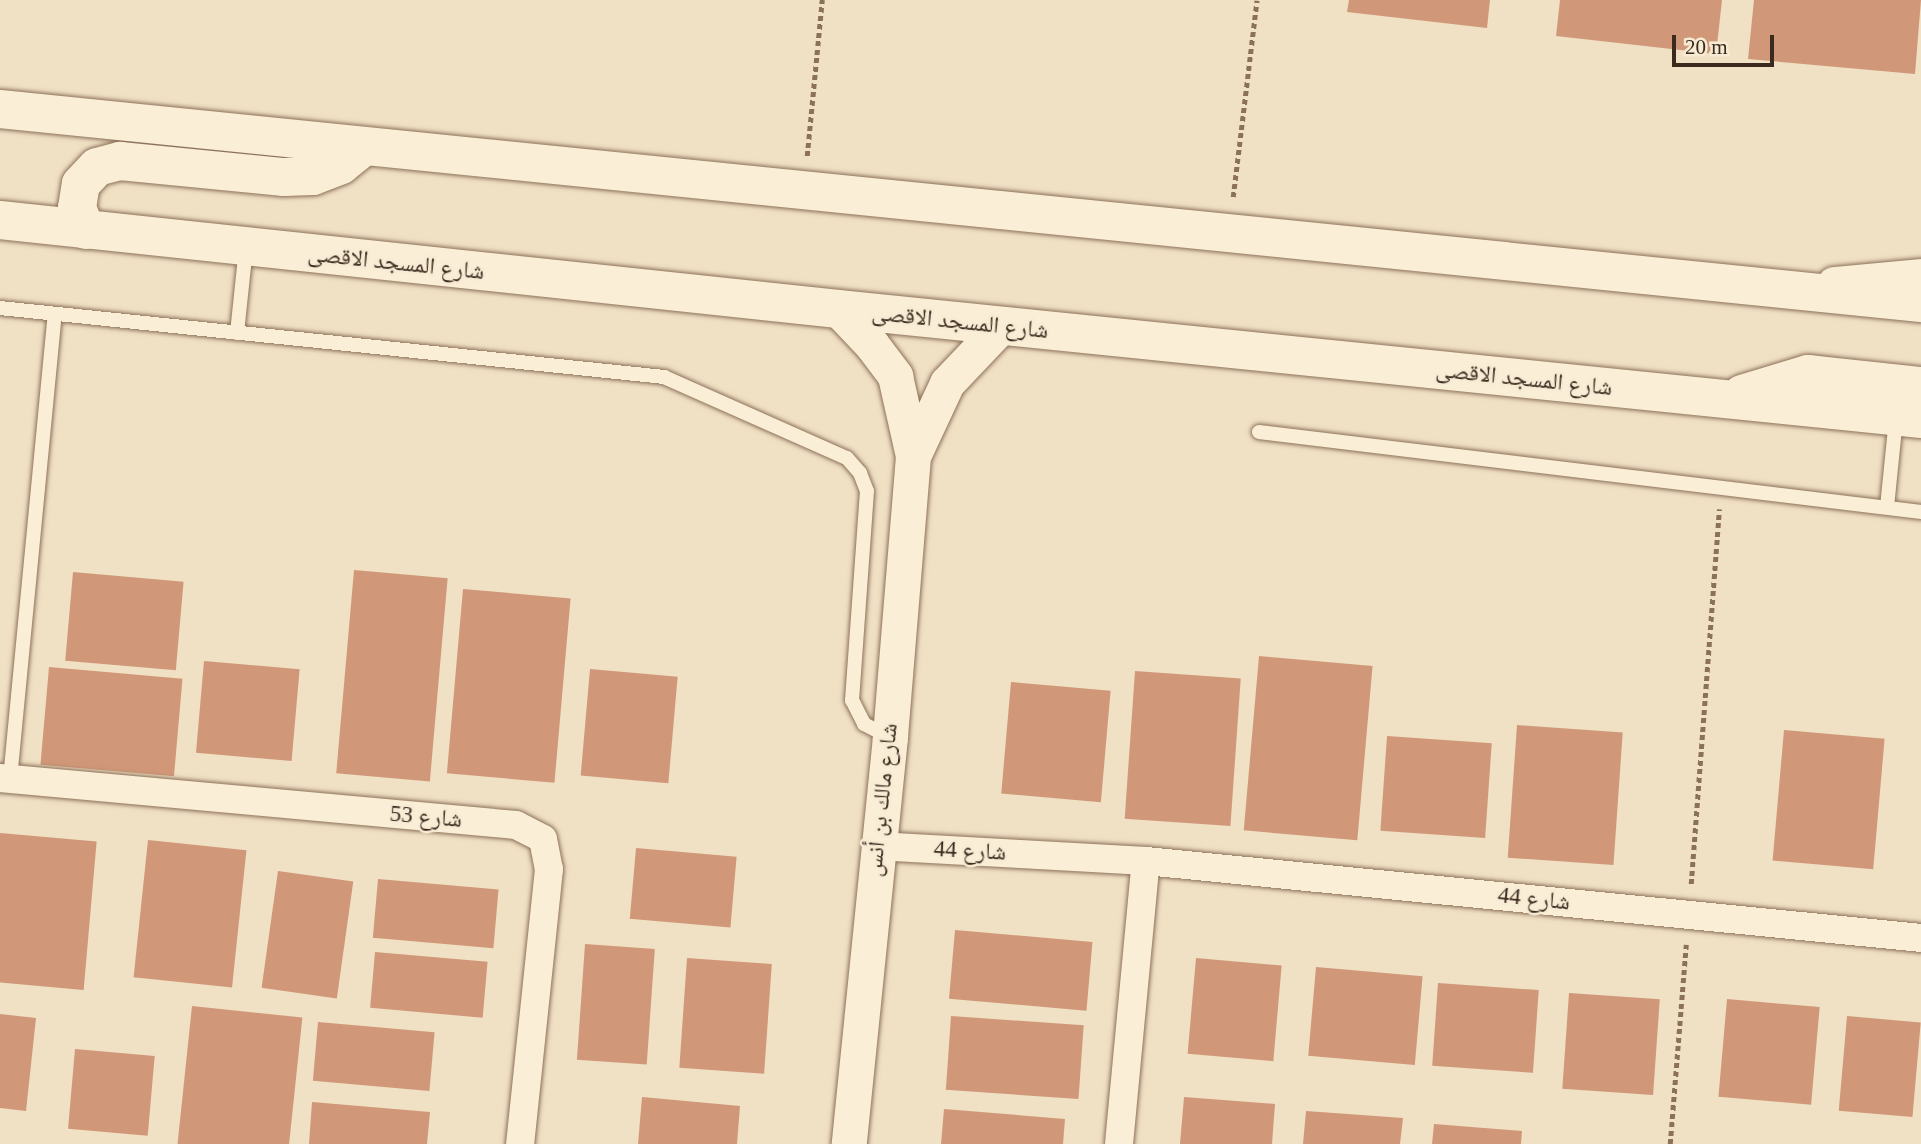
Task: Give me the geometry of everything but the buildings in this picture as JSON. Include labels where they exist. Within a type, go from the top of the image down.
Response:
[{"type":"main road","points":[[0,109],[1921,303]]},
{"type":"main road","points":[[86,230],[77,208],[81,184],[97,167],[120,161],[284,177],[313,176],[341,165],[363,147]]},
{"type":"main road","name":"شارع المسجد الاقصى","points":[[0,220],[1909,418]]},
{"type":"main road","points":[[1724,400],[1808,374],[1921,386]]},
{"type":"street","points":[[1775,289],[1921,276]]},
{"type":"street","name":"شارع مالك بن أنس","points":[[838,309],[872,345],[895,376],[913,456],[890,737],[849,1144]]},
{"type":"street","name":"شارع مالك بن أنس","points":[[913,456],[947,383],[1002,326]]},
{"type":"street","name":"شارع 53","points":[[5,778],[516,825],[543,839],[549,869],[520,1144]]},
{"type":"street","name":"شارع 44","points":[[877,846],[1146,861],[1921,937]]},
{"type":"street","points":[[1119,1144],[1146,861]]},
{"type":"lane","points":[[237,332],[246,247]]},
{"type":"lane","points":[[0,308],[664,377],[847,458],[860,473],[867,491],[852,701],[864,724],[890,737]]},
{"type":"lane","points":[[5,778],[55,314]]},
{"type":"lane","points":[[1887,507],[1909,418]]},
{"type":"lane","points":[[1259,432],[1921,512]]},
{"type":"path","points":[[803,190],[822,0]]},
{"type":"path","points":[[1228,232],[1257,0]]},
{"type":"path","points":[[1670,1144],[1721,487]]}]
